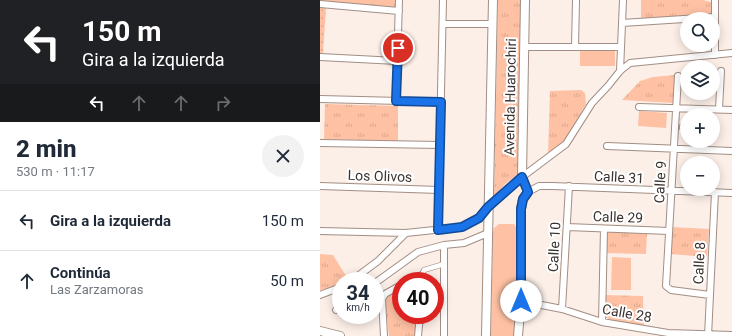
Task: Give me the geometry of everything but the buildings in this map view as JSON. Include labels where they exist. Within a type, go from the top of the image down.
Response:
[{"type":"street","points":[[396,101],[399,0]]},
{"type":"street","points":[[438,230],[443,0]]},
{"type":"street","name":"Avenida Huarochiri","points":[[486,336],[493,0]]},
{"type":"street","name":"Avenida Huarochiri","points":[[525,0],[522,177],[528,192]]},
{"type":"street","points":[[575,47],[576,0]]},
{"type":"street","points":[[620,70],[623,0]]},
{"type":"street","points":[[715,0],[715,12]]},
{"type":"street","points":[[320,4],[398,11]]},
{"type":"street","points":[[622,22],[680,19]]},
{"type":"street","points":[[443,24],[493,24]]},
{"type":"street","points":[[524,47],[621,47]]},
{"type":"street","points":[[320,231],[406,233],[462,227],[479,218],[488,207],[522,177],[566,144],[592,103],[608,86],[620,70],[630,63],[732,53]]},
{"type":"street","points":[[320,57],[397,61]]},
{"type":"street","points":[[719,108],[721,71]]},
{"type":"street","name":"Calle 9","points":[[678,76],[666,286],[671,290],[710,295]]},
{"type":"street","points":[[320,99],[441,102]]},
{"type":"street","points":[[639,107],[680,108]]},
{"type":"street","points":[[720,109],[732,110]]},
{"type":"street","points":[[320,143],[440,145]]},
{"type":"street","points":[[607,146],[732,151]]},
{"type":"street","name":"Los Olivos","points":[[320,186],[439,190]]},
{"type":"street","name":"Calle 31","points":[[528,192],[539,186],[680,191]]},
{"type":"street","name":"Calle 10","points":[[562,309],[569,186]]},
{"type":"street","points":[[518,336],[521,301],[521,209],[523,199],[528,192]]},
{"type":"street","name":"Calle 31","points":[[720,192],[732,193]]},
{"type":"street","name":"Calle 8","points":[[708,335],[715,196]]},
{"type":"street","name":"Calle 29","points":[[567,227],[669,231]]},
{"type":"street","points":[[602,322],[604,229]]},
{"type":"street","points":[[363,272],[378,261],[406,233]]},
{"type":"street","points":[[384,277],[418,252],[444,245],[464,243],[488,233]]},
{"type":"street","points":[[444,249],[444,272]]},
{"type":"street","points":[[423,272],[424,270],[444,264]]},
{"type":"street","points":[[320,295],[332,290]]},
{"type":"street","points":[[384,336],[382,299],[385,294],[392,290]]},
{"type":"street","name":"Calle 28","points":[[521,301],[562,309],[602,322],[668,334],[732,335]]},
{"type":"street","points":[[418,336],[419,324]]},
{"type":"street","points":[[444,324],[444,336]]},
{"type":"street","points":[[320,327],[330,333]]},
{"type":"street","points":[[320,331],[340,336]]},
{"type":"green space","points":[[395,0],[395,8],[320,1]]},
{"type":"green space","points":[[498,0],[522,0],[518,174],[505,184],[494,196]]},
{"type":"green space","points":[[641,0],[703,0],[711,2],[711,12],[680,12],[680,17],[641,20]]},
{"type":"green space","points":[[320,7],[326,8],[323,54],[320,54]]},
{"type":"green space","points":[[580,51],[615,51],[615,66],[580,66]]},
{"type":"green space","points":[[675,75],[673,103],[622,100],[640,81],[653,77]]},
{"type":"green space","points":[[581,90],[585,93],[586,104],[564,142],[548,155],[550,91]]},
{"type":"green space","points":[[325,104],[398,106],[398,141],[324,139]]},
{"type":"green space","points":[[639,111],[667,113],[666,128],[638,126]]},
{"type":"green space","points":[[499,224],[514,224],[516,227],[518,294],[516,336],[491,336],[493,232],[494,228]]},
{"type":"green space","points":[[672,227],[709,229],[707,257],[671,254]]},
{"type":"green space","points":[[608,231],[647,233],[646,254],[606,253]]},
{"type":"green space","points":[[320,254],[333,255],[344,272],[332,272],[332,286],[320,290]]},
{"type":"green space","points":[[612,257],[631,258],[631,290],[611,290]]},
{"type":"green space","points":[[392,292],[392,324],[416,324],[416,336],[389,336],[385,300]]},
{"type":"green space","points":[[605,295],[643,296],[644,327],[621,323],[604,317]]},
{"type":"route","points":[[398,48],[396,101],[441,102],[438,230],[462,227],[479,218],[488,207],[522,177],[528,192],[523,199],[521,209],[521,301]]}]
